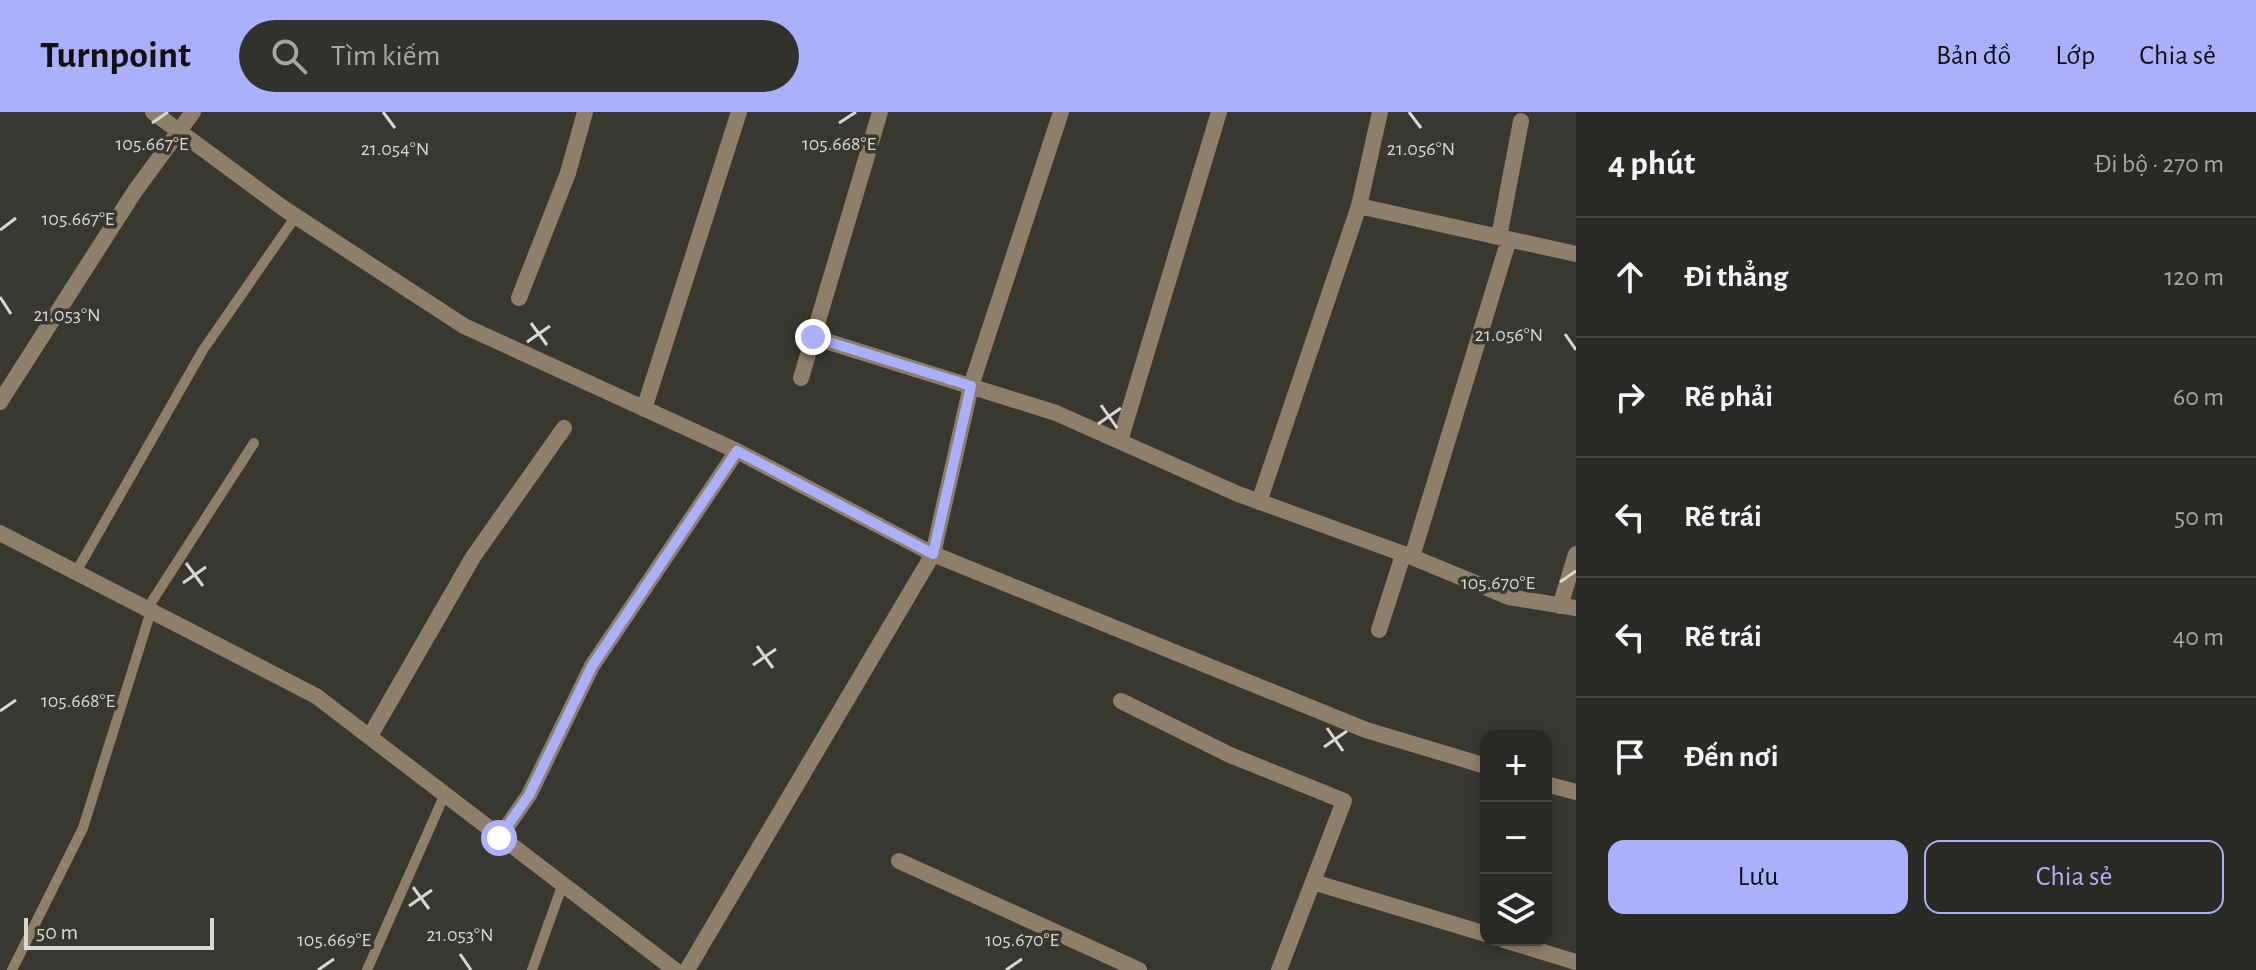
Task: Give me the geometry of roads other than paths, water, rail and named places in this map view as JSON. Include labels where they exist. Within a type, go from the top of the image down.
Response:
[{"type":"street","points":[[153,112],[296,216],[464,326],[737,451],[933,554],[1366,730],[1480,764]]},
{"type":"street","points":[[0,402],[135,191],[193,112]]},
{"type":"street","points":[[519,298],[568,173],[585,112]]},
{"type":"street","points":[[644,409],[739,112]]},
{"type":"street","points":[[801,378],[880,112]]},
{"type":"street","points":[[687,970],[933,554],[971,386],[1061,112]]},
{"type":"street","points":[[1120,441],[1219,112]]},
{"type":"street","points":[[1259,502],[1359,206],[1380,112]]},
{"type":"street","points":[[1379,630],[1408,556],[1504,238],[1521,121]]},
{"type":"street","points":[[1359,206],[1576,254]]},
{"type":"street","points":[[813,337],[1056,413],[1259,502],[1408,556],[1509,597],[1568,607],[1576,554]]},
{"type":"street","points":[[370,736],[473,557],[564,428]]},
{"type":"street","points":[[499,838],[529,795],[592,666],[737,451]]},
{"type":"street","points":[[0,533],[316,696],[675,970]]},
{"type":"street","points":[[1121,701],[1230,755],[1344,801],[1279,970]]},
{"type":"street","points":[[1552,786],[1576,792]]},
{"type":"street","points":[[899,861],[1139,970]]},
{"type":"street","points":[[1313,882],[1480,932]]},
{"type":"street","points":[[1524,946],[1576,962]]},
{"type":"lane","points":[[76,572],[203,350],[296,216]]},
{"type":"lane","points":[[12,970],[83,828],[149,610],[254,443]]},
{"type":"lane","points":[[367,970],[444,796]]},
{"type":"lane","points":[[532,970],[562,886]]}]
